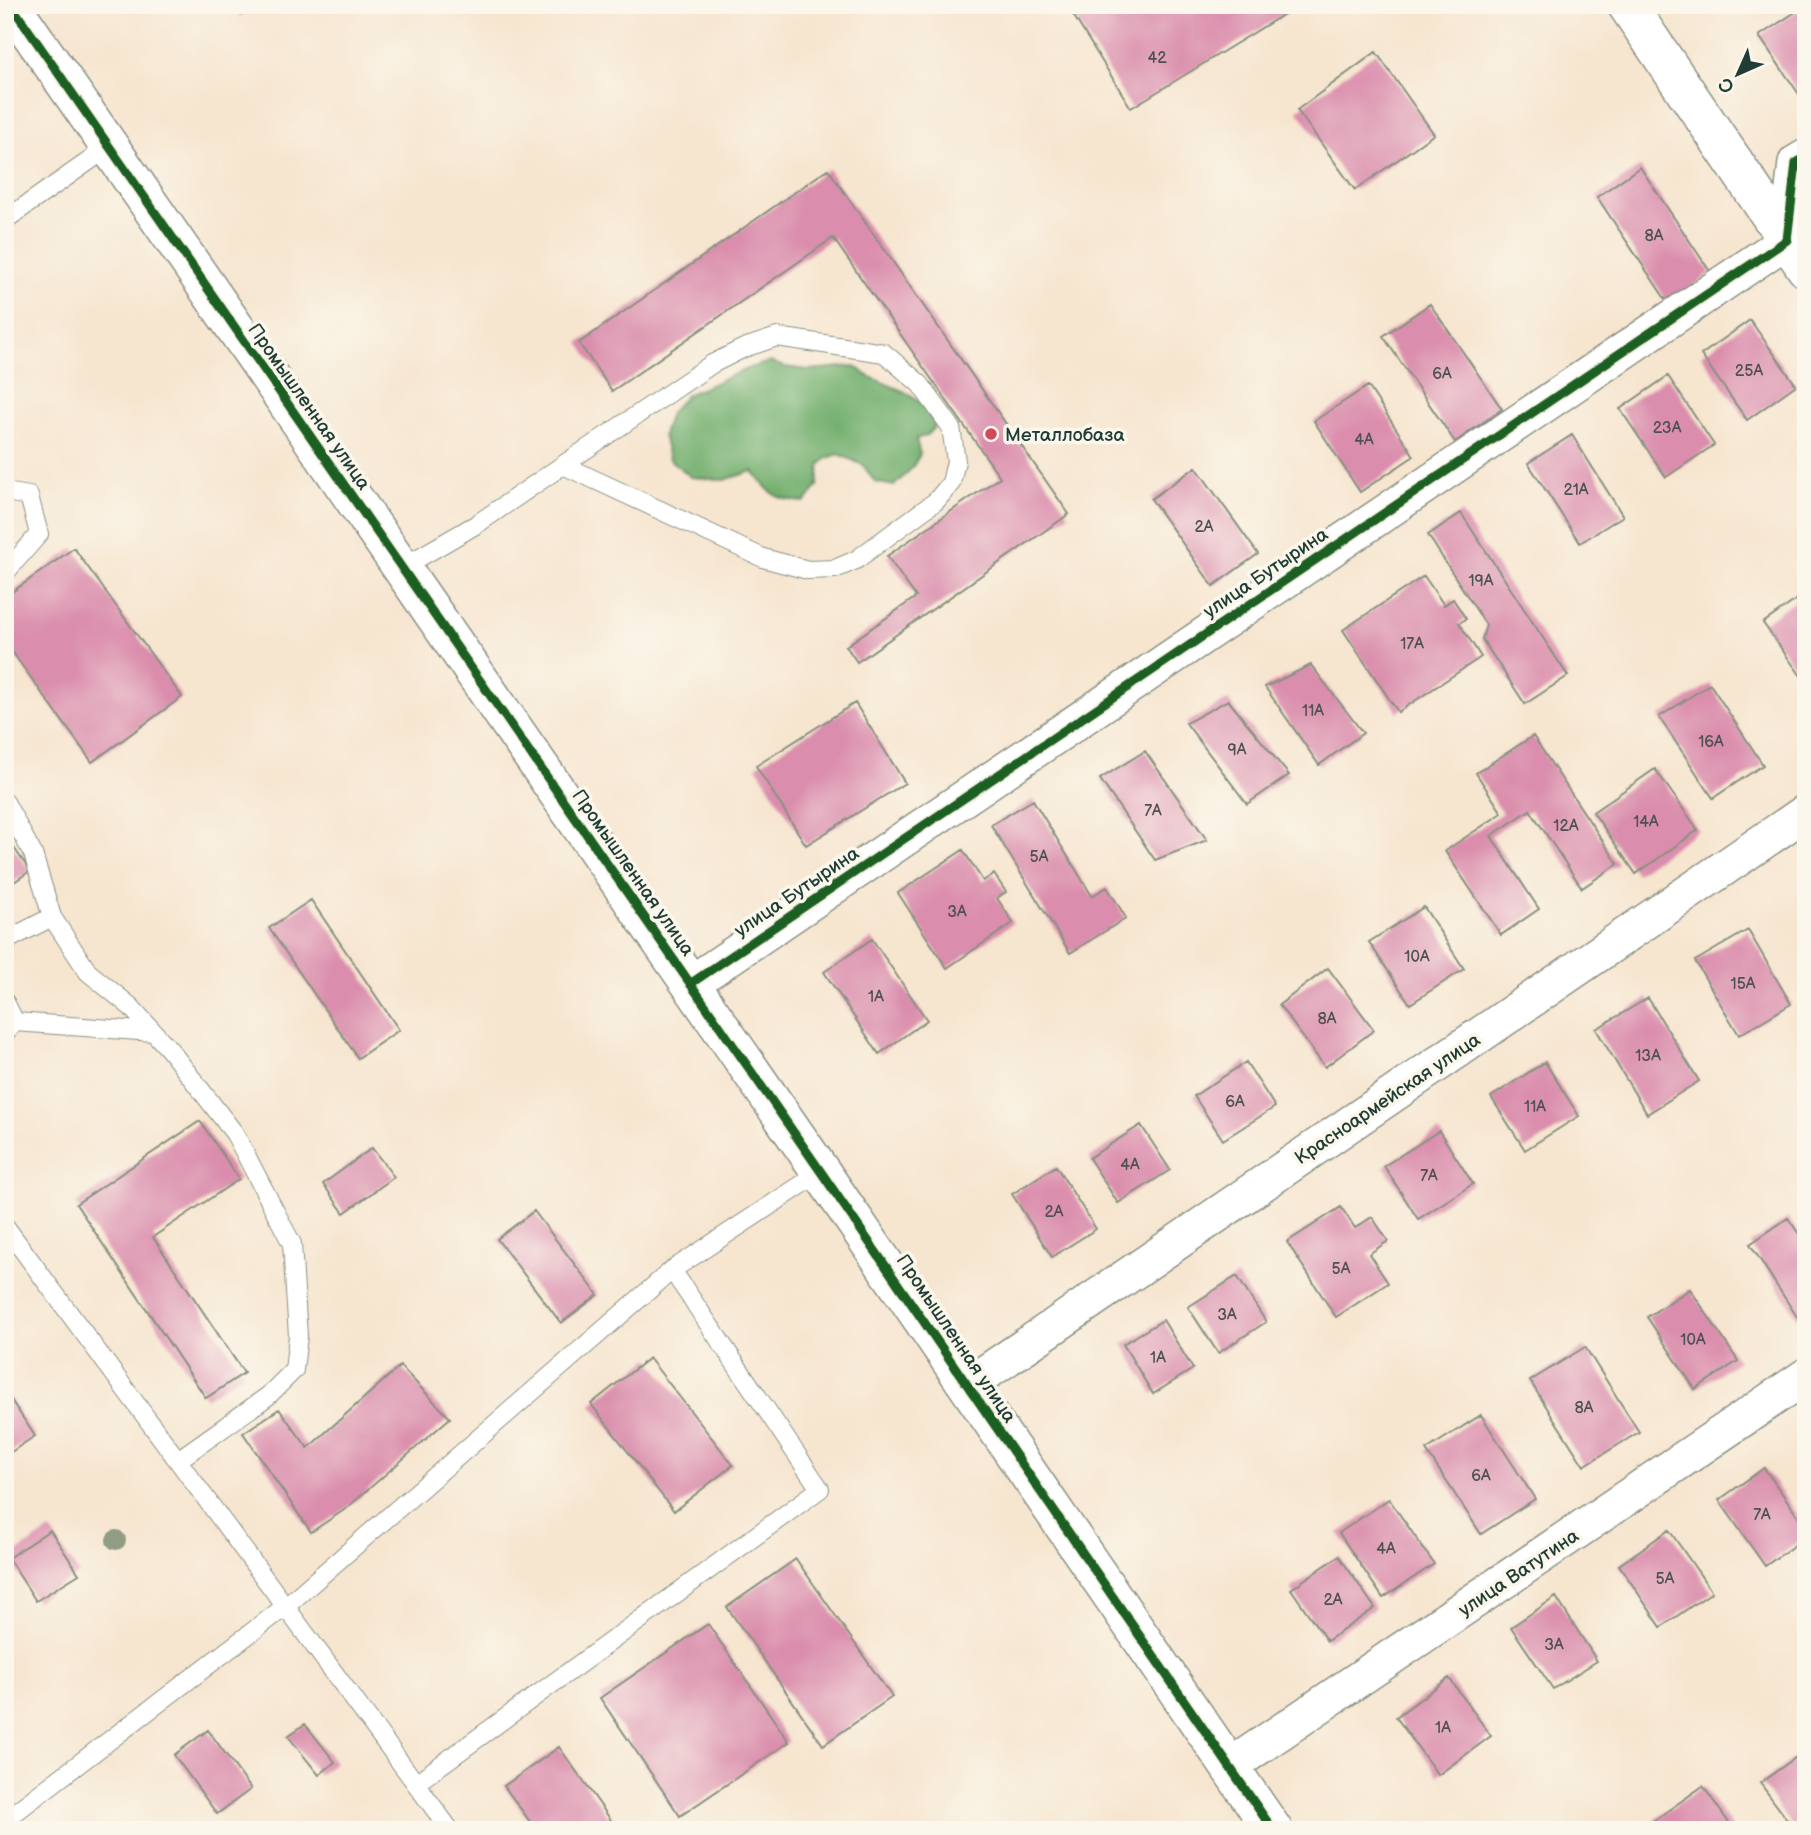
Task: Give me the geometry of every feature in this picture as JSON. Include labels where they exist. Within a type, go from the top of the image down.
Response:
[{"type":"street","name":"Промышленная улица","points":[[11,5],[821,1172],[1273,1830]]},
{"type":"street","points":[[1627,5],[1796,254]]},
{"type":"street","points":[[1796,254],[1796,163],[1806,157]]},
{"type":"street","name":"улица Бутырина","points":[[690,984],[1796,254]]},
{"type":"street","name":"Красноармейская улица","points":[[968,1385],[1806,811]]},
{"type":"street","name":"улица Ватутина","points":[[1229,1768],[1806,1376]]},
{"type":"lane","points":[[5,220],[109,147]]},
{"type":"lane","points":[[401,568],[477,524],[563,465],[712,365],[744,348],[777,337],[884,353],[920,384],[951,427],[956,461],[951,483],[936,501],[856,560],[835,569],[808,570],[763,558],[563,465]]},
{"type":"lane","points":[[5,492],[29,496],[39,534],[5,573]]},
{"type":"lane","points":[[5,802],[33,855],[52,917],[88,972],[131,1007],[169,1049],[235,1134],[292,1244],[298,1336],[294,1370],[268,1396],[178,1460]]},
{"type":"lane","points":[[5,946],[9,939],[52,917]]},
{"type":"lane","points":[[5,1002],[10,1028],[153,1032]]},
{"type":"lane","points":[[5,1820],[286,1606],[672,1270],[821,1172]]},
{"type":"lane","points":[[5,1226],[450,1830]]},
{"type":"lane","points":[[416,1783],[820,1489],[672,1270]]},
{"type":"green space","points":[[770,362],[809,370],[854,366],[870,377],[905,392],[926,407],[935,426],[927,435],[916,439],[920,454],[912,468],[894,486],[875,482],[863,465],[839,454],[827,458],[820,465],[818,486],[805,502],[787,500],[774,494],[753,471],[724,480],[691,477],[669,459],[663,435],[670,413],[686,395]]},
{"type":"building","points":[[234,5],[254,5],[241,15]]},
{"type":"building","points":[[1067,5],[1299,5],[1131,108]]},
{"type":"building","points":[[1806,5],[1806,94],[1801,97],[1759,36]]},
{"type":"building","points":[[1376,52],[1434,134],[1355,190],[1297,110]]},
{"type":"building","points":[[1640,167],[1711,273],[1668,303],[1597,197]]},
{"type":"building","name":"Металлобаза","points":[[828,169],[1069,514],[857,662],[846,646],[916,597],[887,556],[1000,477],[833,238],[612,391],[579,343]]},
{"type":"building","points":[[1430,304],[1502,409],[1455,442],[1383,336]]},
{"type":"building","points":[[1750,320],[1796,385],[1747,420],[1701,355]]},
{"type":"building","points":[[1668,376],[1714,445],[1666,477],[1620,409]]},
{"type":"building","points":[[1368,386],[1414,456],[1360,492],[1314,421]]},
{"type":"building","points":[[1572,435],[1623,516],[1580,543],[1528,463]]},
{"type":"building","points":[[1196,467],[1258,554],[1213,586],[1151,499]]},
{"type":"building","points":[[1461,513],[1568,676],[1525,704],[1482,639],[1486,625],[1428,535]]},
{"type":"building","points":[[74,548],[182,697],[92,762],[5,642],[5,597]]},
{"type":"building","points":[[1424,576],[1444,605],[1453,599],[1466,619],[1459,623],[1481,657],[1398,712],[1343,630]]},
{"type":"building","points":[[1806,593],[1806,683],[1763,623]]},
{"type":"building","points":[[1311,665],[1363,733],[1319,765],[1265,687]]},
{"type":"building","points":[[1710,684],[1763,765],[1713,798],[1659,717]]},
{"type":"building","points":[[1228,700],[1289,775],[1247,804],[1186,723]]},
{"type":"building","points":[[855,703],[905,783],[806,845],[756,766]]},
{"type":"building","points":[[1533,736],[1618,864],[1582,888],[1530,810],[1491,836],[1539,909],[1501,935],[1445,851],[1502,813],[1476,773]]},
{"type":"building","points":[[1145,751],[1207,840],[1155,860],[1100,779]]},
{"type":"building","points":[[1655,769],[1698,830],[1636,874],[1593,812]]},
{"type":"building","points":[[1033,800],[1092,896],[1107,887],[1126,918],[1070,953],[991,825]]},
{"type":"building","points":[[5,835],[30,871],[5,888]]},
{"type":"building","points":[[963,850],[983,881],[994,874],[1006,892],[997,898],[1013,923],[947,968],[898,893]]},
{"type":"building","points":[[311,900],[399,1030],[358,1058],[269,928]]},
{"type":"building","points":[[1424,907],[1464,969],[1410,1004],[1369,942]]},
{"type":"building","points":[[1748,930],[1791,1004],[1739,1035],[1695,961]]},
{"type":"building","points":[[872,939],[927,1020],[879,1054],[824,972]]},
{"type":"building","points":[[1328,968],[1374,1030],[1325,1067],[1279,1005]]},
{"type":"building","points":[[1648,998],[1699,1081],[1647,1114],[1596,1029]]},
{"type":"building","points":[[1246,1062],[1275,1107],[1223,1140],[1194,1096]]},
{"type":"building","points":[[1545,1062],[1579,1116],[1525,1150],[1491,1097]]},
{"type":"building","points":[[200,1121],[239,1179],[153,1237],[244,1373],[206,1398],[76,1204]]},
{"type":"building","points":[[1141,1125],[1170,1170],[1118,1203],[1089,1158]]},
{"type":"building","points":[[1439,1131],[1473,1184],[1418,1219],[1384,1166]]},
{"type":"building","points":[[372,1148],[394,1177],[344,1213],[323,1184]]},
{"type":"building","points":[[1056,1166],[1096,1229],[1052,1257],[1012,1194]]},
{"type":"building","points":[[1341,1207],[1355,1228],[1372,1217],[1388,1241],[1369,1254],[1388,1283],[1336,1317],[1287,1242]]},
{"type":"building","points":[[534,1211],[598,1295],[561,1323],[497,1239]]},
{"type":"building","points":[[1788,1218],[1806,1244],[1806,1320],[1801,1323],[1750,1244]]},
{"type":"building","points":[[1237,1276],[1266,1322],[1218,1353],[1188,1307]]},
{"type":"building","points":[[1690,1289],[1738,1361],[1695,1389],[1647,1317]]},
{"type":"building","points":[[1163,1320],[1193,1369],[1153,1394],[1123,1344]]},
{"type":"building","points":[[1585,1347],[1639,1432],[1584,1466],[1530,1381]]},
{"type":"building","points":[[649,1358],[733,1465],[674,1511],[591,1404]]},
{"type":"building","points":[[400,1366],[450,1418],[347,1508],[311,1532],[243,1433],[279,1409],[308,1448]]},
{"type":"building","points":[[5,1391],[35,1436],[5,1456]]},
{"type":"building","points":[[1481,1415],[1535,1499],[1481,1534],[1426,1450]]},
{"type":"building","points":[[1764,1468],[1806,1527],[1806,1537],[1765,1566],[1719,1500]]},
{"type":"building","points":[[1389,1499],[1434,1564],[1383,1598],[1339,1533]]},
{"type":"building","points":[[50,1530],[79,1574],[36,1601],[8,1558]]},
{"type":"building","points":[[1669,1530],[1712,1592],[1661,1627],[1619,1565]]},
{"type":"building","points":[[1339,1556],[1375,1608],[1327,1641],[1291,1589]]},
{"type":"building","points":[[796,1559],[892,1697],[823,1745],[727,1607]]},
{"type":"building","points":[[1556,1597],[1597,1661],[1553,1689],[1511,1627]]},
{"type":"building","points":[[708,1624],[789,1742],[680,1816],[600,1698]]},
{"type":"building","points":[[1449,1678],[1491,1736],[1438,1775],[1396,1717]]},
{"type":"building","points":[[305,1724],[335,1762],[319,1775],[288,1736]]},
{"type":"building","points":[[208,1730],[251,1789],[217,1814],[174,1755]]},
{"type":"building","points":[[559,1747],[618,1830],[536,1830],[504,1786]]},
{"type":"building","points":[[1806,1750],[1806,1830],[1795,1830],[1760,1783]]},
{"type":"building","points":[[1703,1786],[1734,1830],[1649,1830],[1646,1826]]},
{"type":"cycle path","points":[[11,5],[821,1172],[1273,1830]]},
{"type":"cycle path","points":[[690,984],[1787,240],[1796,163],[1806,157]]},
{"type":"place","name":"Металлобаза","points":[[991,434]]}]
